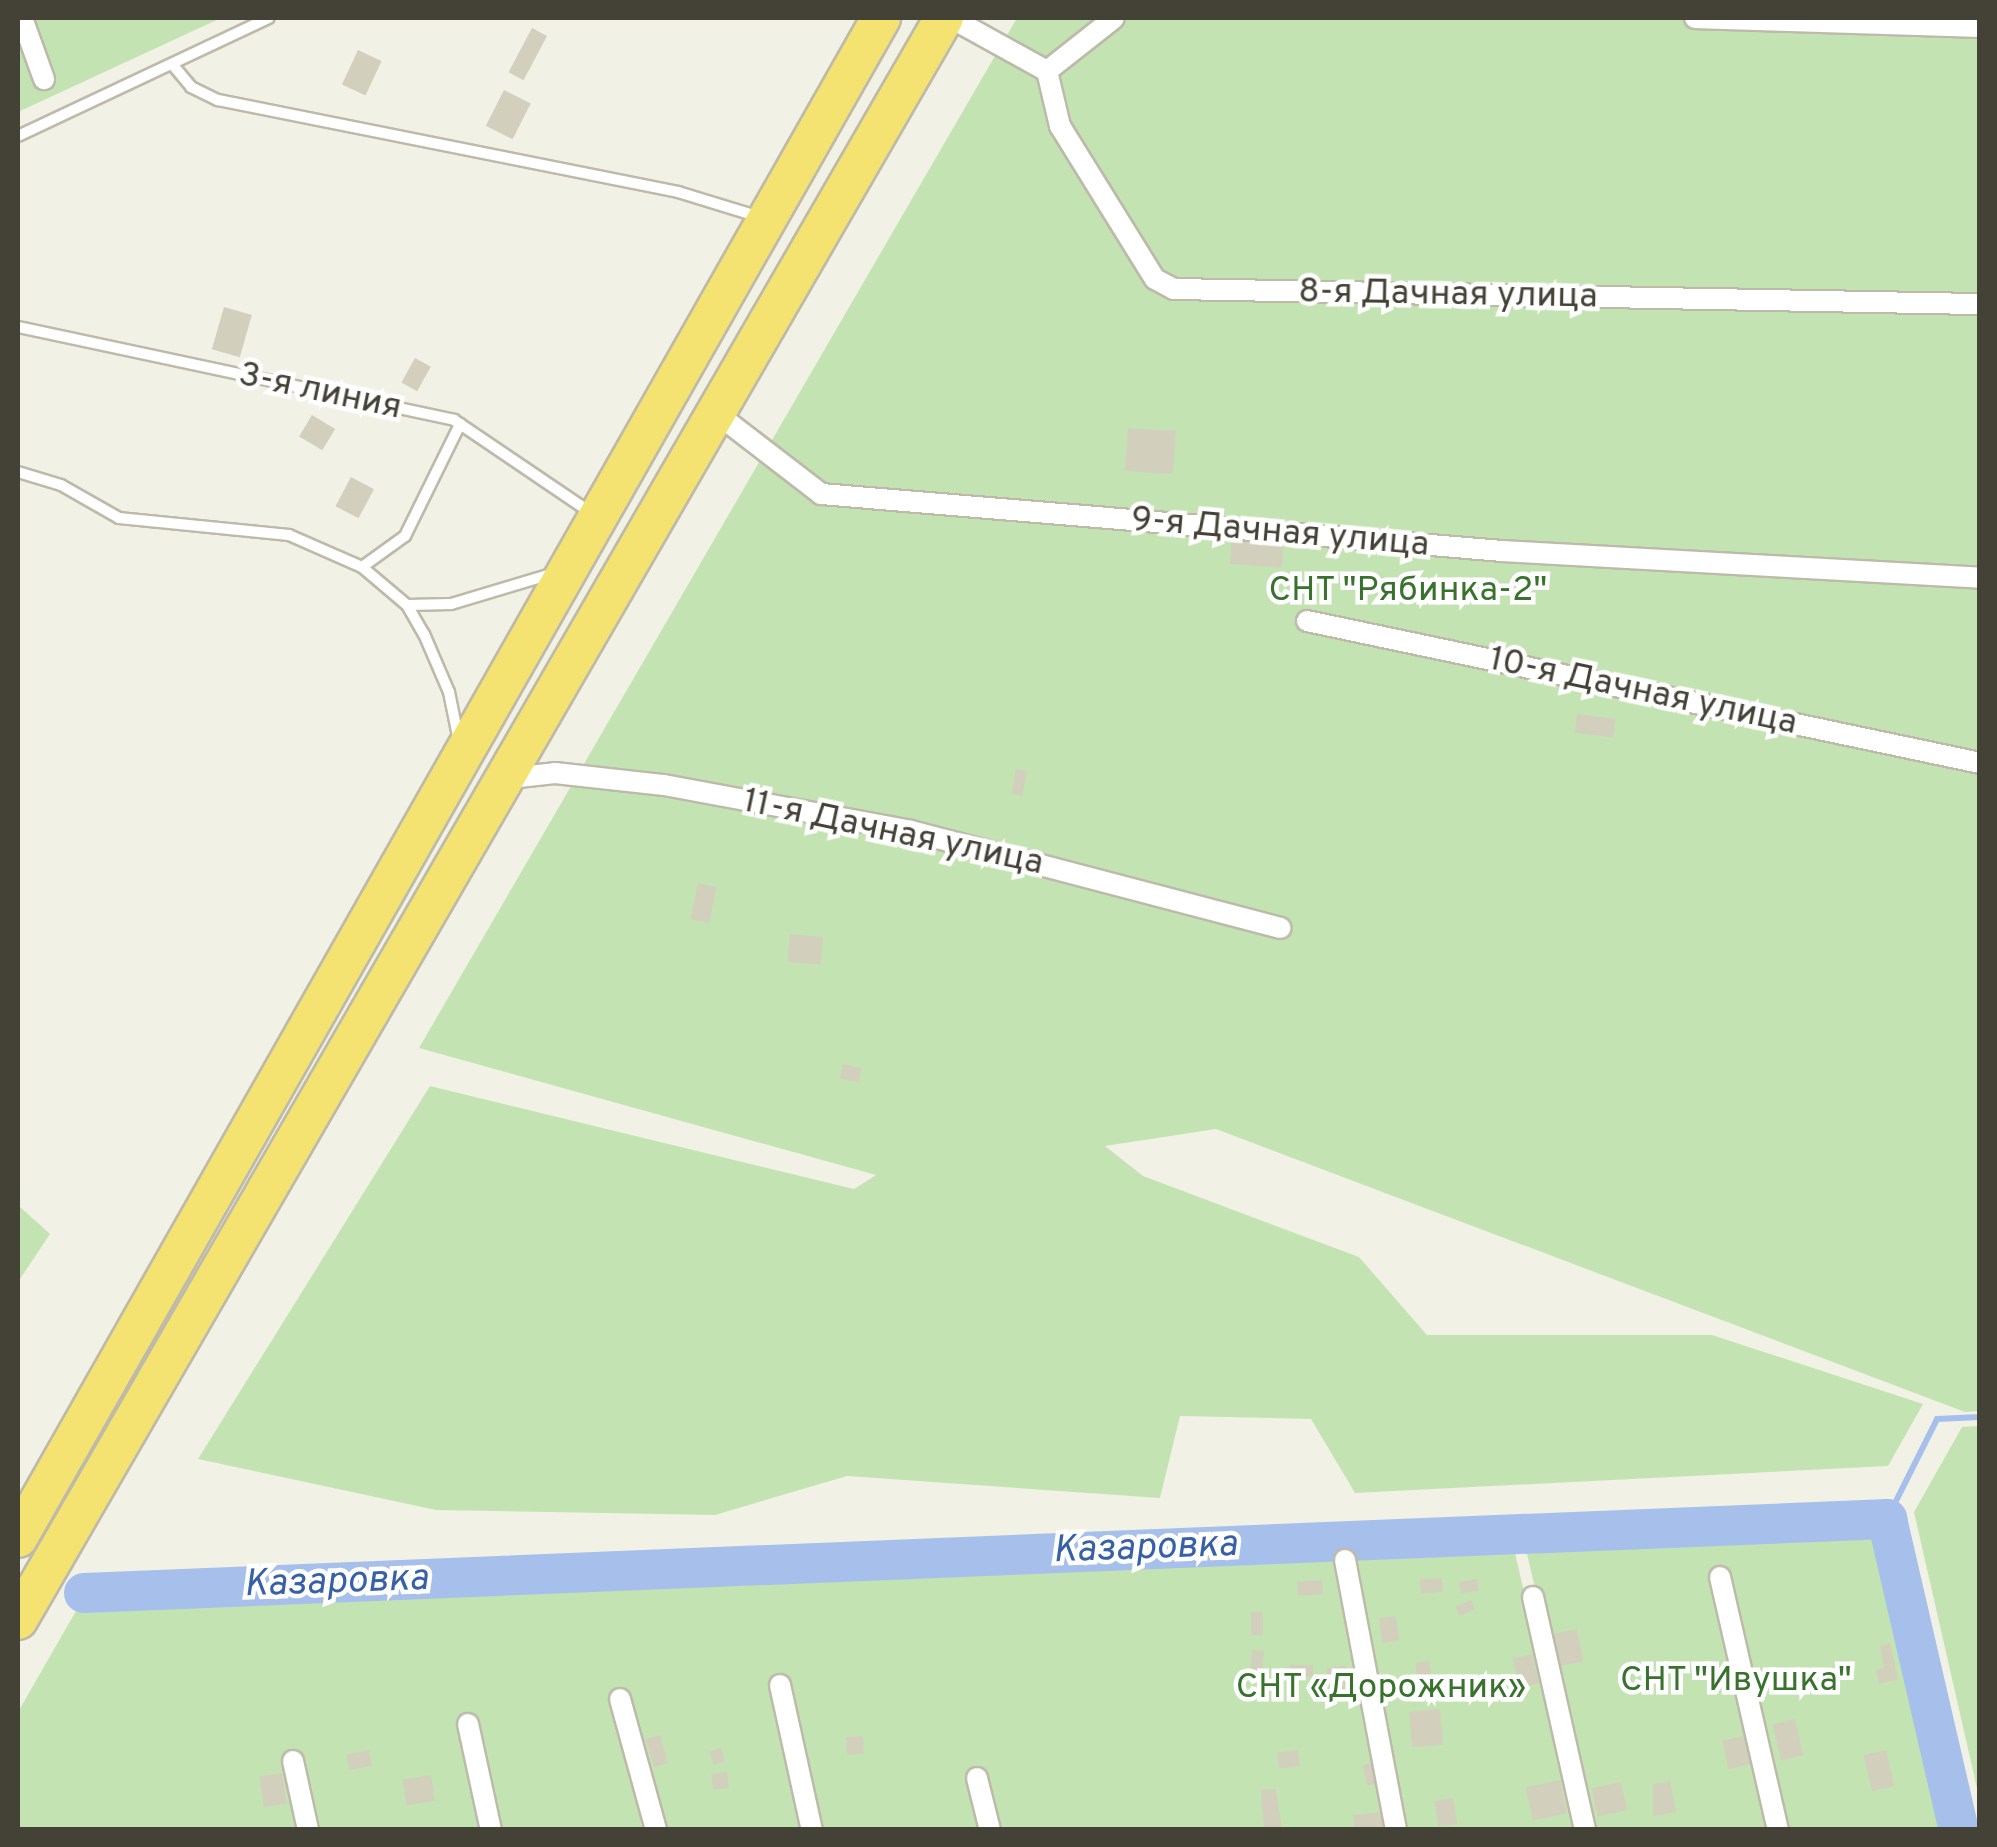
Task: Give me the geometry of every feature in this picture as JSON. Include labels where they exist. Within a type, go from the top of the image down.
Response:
[{"type":"highway","points":[[18,1620],[499,780],[922,56],[948,18]]},
{"type":"highway","points":[[18,1538],[878,23],[922,56]]},
{"type":"street","points":[[22,18],[44,79]]},
{"type":"street","points":[[948,18],[1048,71],[1114,18]]},
{"type":"street","points":[[1694,18],[1980,27]]},
{"type":"street","name":"8-я Дачная улица","points":[[1048,71],[1060,126],[1155,279],[1174,288],[1980,304]]},
{"type":"street","name":"9-я Дачная улица","points":[[716,413],[821,494],[1503,551],[1980,578]]},
{"type":"street","name":"10-я Дачная улица","points":[[1307,621],[1980,763]]},
{"type":"street","name":"11-я Дачная улица","points":[[499,780],[555,773],[664,785],[911,831],[1280,928]]},
{"type":"street","points":[[1345,1560],[1396,1830]]},
{"type":"street","points":[[1720,1577],[1778,1830]]},
{"type":"street","points":[[1533,1597],[1586,1830]]},
{"type":"street","points":[[780,1686],[812,1830]]},
{"type":"street","points":[[620,1700],[656,1830]]},
{"type":"street","points":[[468,1724],[490,1830]]},
{"type":"street","points":[[293,1761],[308,1830]]},
{"type":"street","points":[[977,1778],[990,1830]]},
{"type":"lane","points":[[18,136],[269,18]]},
{"type":"lane","points":[[172,64],[192,87],[218,100],[678,192],[766,218]]},
{"type":"lane","name":"3-я линия","points":[[18,328],[460,424],[597,516]]},
{"type":"lane","points":[[362,567],[405,536],[460,424]]},
{"type":"lane","points":[[18,472],[61,485],[119,518],[289,535],[362,567],[407,605],[438,660],[462,757]]},
{"type":"lane","points":[[407,605],[451,604],[568,569]]},
{"type":"green space","points":[[18,18],[221,18],[18,112]]},
{"type":"green space","name":"СНТ \"Рябинка-2\"","points":[[1017,18],[1979,18],[1979,1411],[1965,1412],[1216,1129],[1105,1146],[1143,1176],[1359,1257],[1427,1335],[1712,1335],[1923,1404],[1888,1466],[1355,1493],[1311,1419],[1180,1416],[1160,1498],[847,1476],[715,1515],[436,1510],[198,1459],[430,1086],[854,1189],[876,1175],[419,1048]]},
{"type":"green space","points":[[18,1205],[50,1234],[18,1282]]},
{"type":"green space","points":[[1980,1426],[1979,1797],[1914,1512],[1962,1427]]},
{"type":"green space","name":"СНТ \"Ивушка\"","points":[[1873,1527],[1942,1829],[1591,1829],[1524,1541]]},
{"type":"green space","name":"СНТ «Дорожник»","points":[[1512,1540],[1579,1829],[18,1830],[18,1712],[80,1604]]},
{"type":"building","points":[[532,28],[547,36],[524,80],[509,72]]},
{"type":"building","points":[[358,50],[382,61],[366,95],[342,84]]},
{"type":"building","points":[[504,90],[531,104],[513,139],[486,126]]},
{"type":"building","points":[[224,307],[252,315],[240,357],[212,349]]},
{"type":"building","points":[[415,358],[431,367],[417,391],[401,382]]},
{"type":"building","points":[[312,415],[335,429],[322,450],[299,436]]},
{"type":"building","points":[[1128,428],[1176,431],[1173,474],[1125,471]]},
{"type":"building","points":[[351,477],[374,489],[358,518],[336,506]]},
{"type":"building","points":[[1232,536],[1284,540],[1282,568],[1230,564]]},
{"type":"building","points":[[1577,714],[1616,719],[1613,738],[1575,733]]},
{"type":"building","points":[[1016,769],[1027,771],[1022,796],[1012,794]]},
{"type":"building","points":[[698,883],[717,887],[709,923],[690,919]]},
{"type":"building","points":[[790,934],[823,937],[820,965],[788,962]]},
{"type":"building","points":[[843,1064],[862,1068],[858,1083],[840,1079]]},
{"type":"building","points":[[1442,1578],[1443,1592],[1421,1594],[1420,1580]]},
{"type":"building","points":[[1477,1579],[1479,1591],[1461,1594],[1459,1582]]},
{"type":"building","points":[[1322,1580],[1323,1594],[1298,1596],[1297,1582]]},
{"type":"building","points":[[1471,1600],[1475,1609],[1460,1616],[1455,1607]]},
{"type":"building","points":[[1251,1612],[1263,1612],[1263,1635],[1251,1635]]},
{"type":"building","points":[[1396,1616],[1399,1641],[1382,1643],[1379,1618]]},
{"type":"building","points":[[1577,1629],[1583,1661],[1560,1666],[1553,1634]]},
{"type":"building","points":[[1890,1643],[1898,1679],[1879,1684],[1876,1670],[1884,1668],[1880,1646]]},
{"type":"building","points":[[1252,1650],[1264,1651],[1262,1675],[1250,1674]]},
{"type":"building","points":[[1532,1654],[1539,1683],[1520,1688],[1513,1659]]},
{"type":"building","points":[[1429,1661],[1431,1675],[1417,1677],[1415,1663]]},
{"type":"building","points":[[1289,1665],[1313,1665],[1313,1677],[1289,1677]]},
{"type":"building","points":[[1346,1665],[1352,1698],[1332,1702],[1326,1668]]},
{"type":"building","points":[[1440,1709],[1443,1745],[1412,1748],[1409,1712]]},
{"type":"building","points":[[1795,1719],[1803,1755],[1781,1760],[1773,1724]]},
{"type":"building","points":[[1750,1734],[1757,1762],[1729,1769],[1722,1741]]},
{"type":"building","points":[[660,1735],[668,1763],[654,1767],[646,1739]]},
{"type":"building","points":[[863,1736],[864,1754],[847,1755],[846,1737]]},
{"type":"building","points":[[721,1748],[725,1761],[714,1765],[710,1752]]},
{"type":"building","points":[[369,1750],[372,1766],[349,1770],[346,1754]]},
{"type":"building","points":[[1298,1750],[1300,1766],[1279,1768],[1277,1753]]},
{"type":"building","points":[[1886,1750],[1894,1786],[1872,1791],[1864,1755]]},
{"type":"building","points":[[1372,1763],[1377,1783],[1367,1786],[1362,1765]]},
{"type":"building","points":[[727,1772],[729,1788],[713,1790],[711,1774]]},
{"type":"building","points":[[282,1773],[287,1804],[264,1807],[259,1777]]},
{"type":"building","points":[[431,1775],[435,1801],[406,1805],[402,1780]]},
{"type":"building","points":[[1560,1780],[1567,1813],[1533,1821],[1526,1787]]},
{"type":"building","points":[[1670,1781],[1676,1812],[1653,1816],[1653,1784]]},
{"type":"building","points":[[1621,1782],[1627,1810],[1598,1817],[1592,1788]]},
{"type":"building","points":[[1276,1789],[1282,1830],[1264,1830],[1261,1790]]},
{"type":"building","points":[[1453,1798],[1457,1824],[1438,1827],[1434,1801]]},
{"type":"building","points":[[1383,1812],[1384,1830],[1355,1830],[1353,1815]]},
{"type":"waterway","points":[[1887,1519],[1937,1419],[1980,1417]]},
{"type":"waterway","name":"Казаровка","points":[[84,1593],[1887,1519],[1959,1830]]}]
